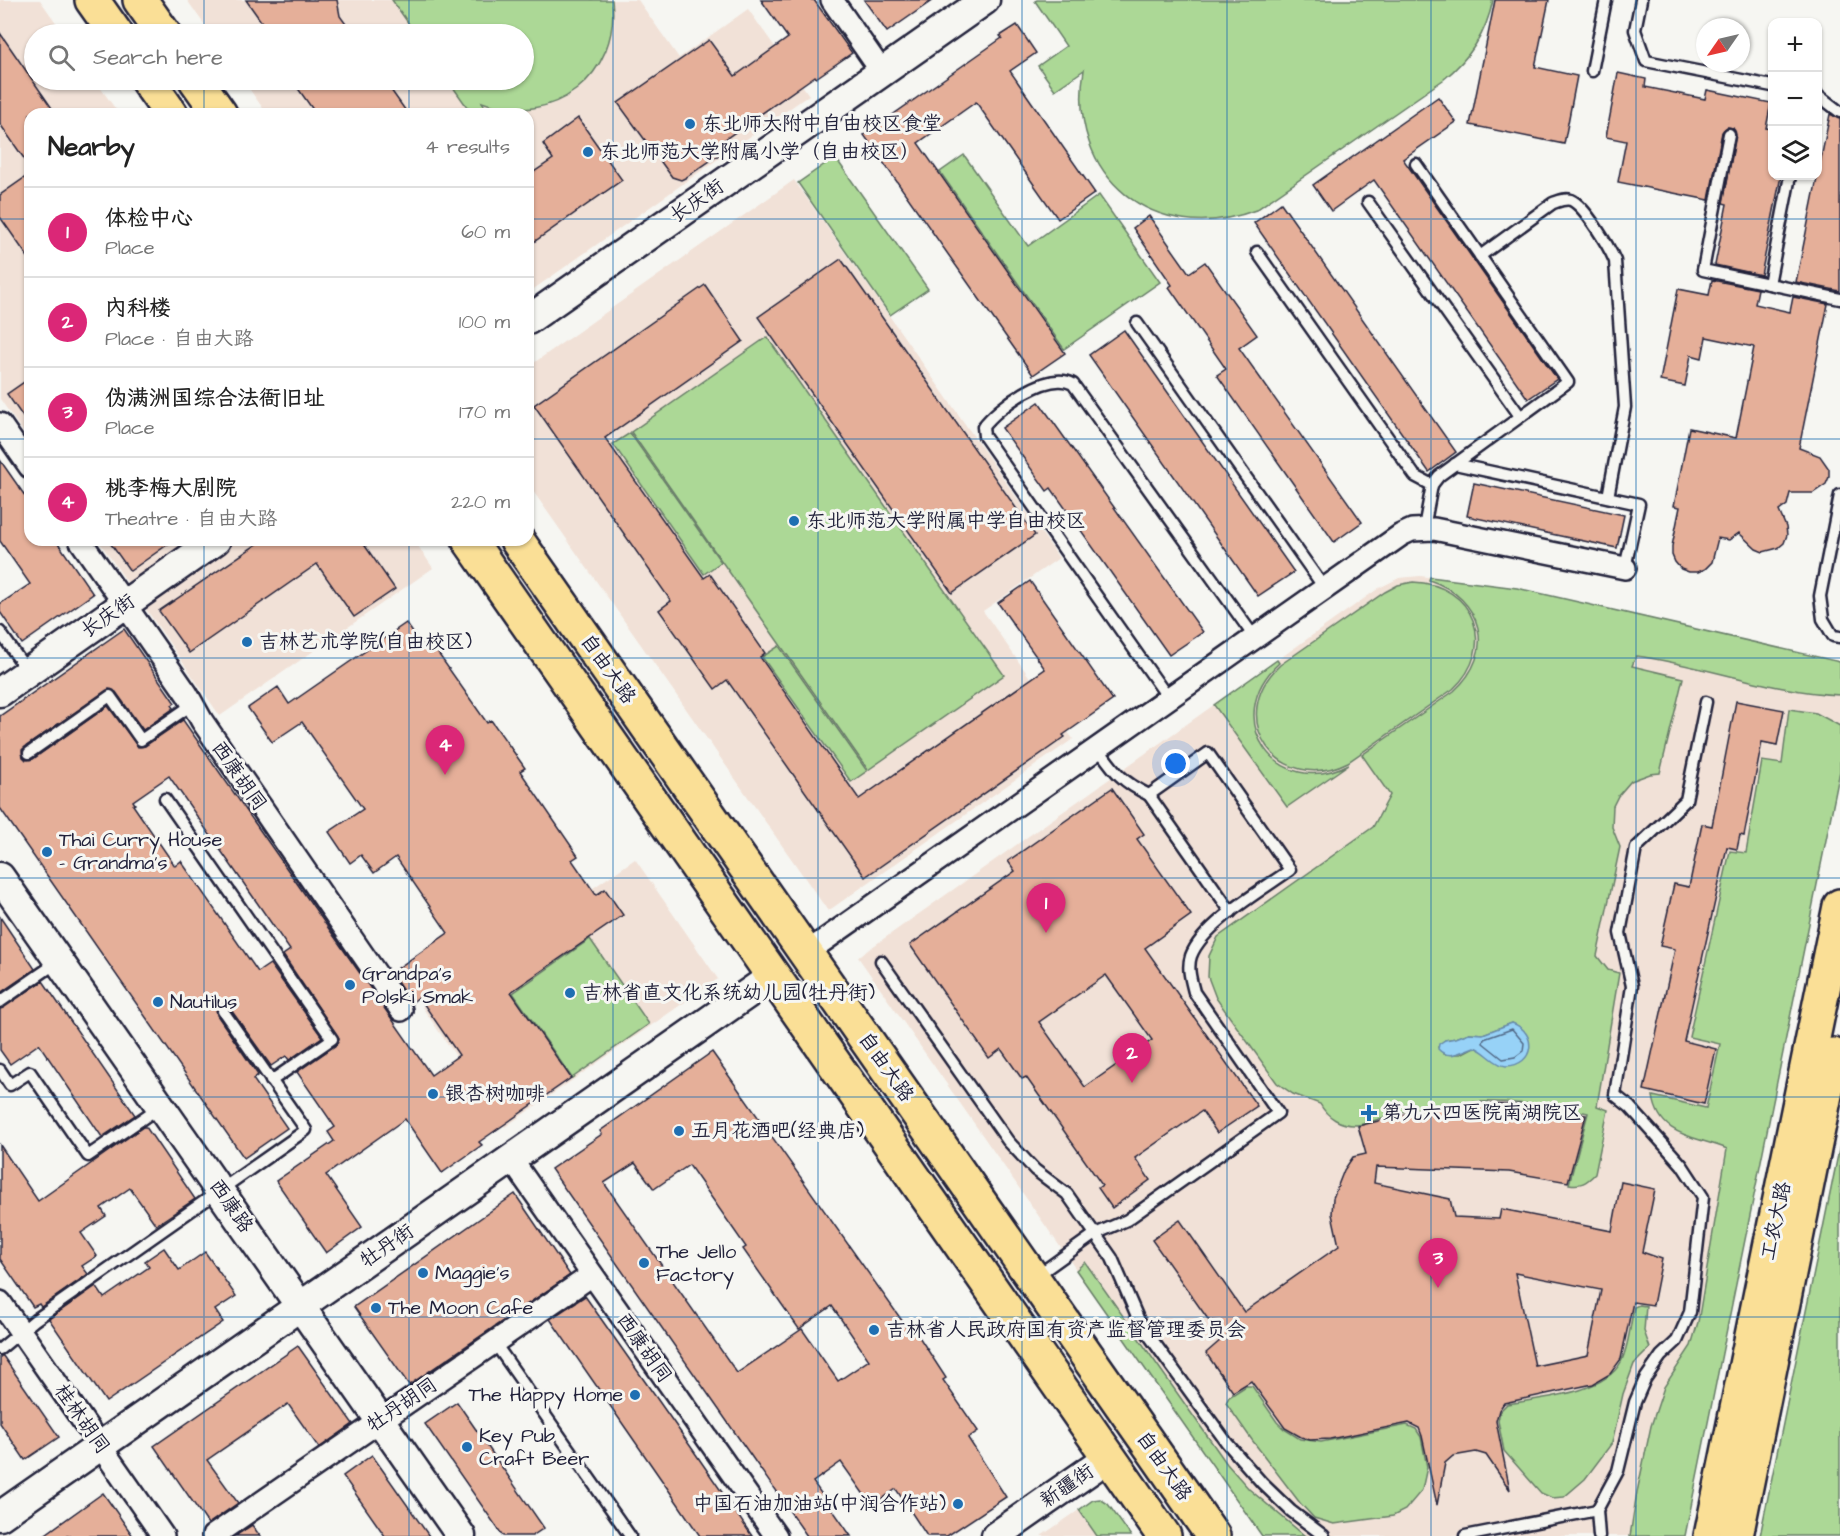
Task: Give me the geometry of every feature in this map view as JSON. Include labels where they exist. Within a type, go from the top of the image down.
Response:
[{"type":"main road","points":[[92,0],[109,24]]},
{"type":"main road","points":[[140,0],[158,24]]},
{"type":"main road","points":[[154,90],[167,108]]},
{"type":"main road","points":[[203,90],[216,108]]},
{"type":"main road","name":"自由大路","points":[[473,546],[1164,1536]]},
{"type":"main road","name":"自由大路","points":[[521,546],[1213,1536]]},
{"type":"main road","name":"工农大路","points":[[1711,1536],[1840,906]]},
{"type":"main road","name":"工农大路","points":[[1736,1536],[1840,1019]]},
{"type":"street","points":[[832,0],[882,72]]},
{"type":"street","name":"长庆街","points":[[534,316],[985,0]]},
{"type":"street","points":[[0,424],[24,458]]},
{"type":"street","points":[[806,953],[1401,536],[1424,528],[1434,529],[1625,568]]},
{"type":"street","name":"西康胡同","points":[[84,546],[401,1010]]},
{"type":"street","name":"长庆街","points":[[0,692],[207,546]]},
{"type":"street","name":"西康路","points":[[0,877],[461,1536]]},
{"type":"street","name":"牡丹街","points":[[0,1516],[773,976]]},
{"type":"street","name":"西康胡同","points":[[511,1160],[776,1536]]},
{"type":"street","name":"牡丹胡同","points":[[213,1536],[592,1275]]},
{"type":"street","name":"桂林胡同","points":[[0,1302],[163,1536]]},
{"type":"street","name":"新疆街","points":[[996,1536],[1109,1457]]},
{"type":"lane","points":[[1592,71],[1606,0]]},
{"type":"lane","points":[[1641,0],[1635,30],[1646,61],[1768,85]]},
{"type":"lane","points":[[1822,98],[1840,112]]},
{"type":"lane","points":[[1729,134],[1703,270],[1840,299]]},
{"type":"lane","points":[[1416,164],[1568,382],[1438,476],[1432,485],[1424,528]]},
{"type":"lane","points":[[1769,284],[1789,180]]},
{"type":"lane","points":[[1480,256],[1553,203],[1562,200],[1570,200],[1580,207],[1610,249],[1615,261],[1625,408],[1608,497]]},
{"type":"lane","points":[[1368,202],[1520,416]]},
{"type":"lane","points":[[1257,252],[1415,476],[1432,485]]},
{"type":"lane","points":[[1137,323],[1325,589]]},
{"type":"lane","points":[[1169,699],[984,436],[983,427],[989,419],[1026,391],[1041,385],[1066,381],[1073,384],[1255,638]]},
{"type":"lane","points":[[1455,464],[1639,504],[1625,568]]},
{"type":"lane","points":[[1840,495],[1820,596],[1823,619],[1833,636],[1840,637]]},
{"type":"lane","points":[[0,632],[28,672]]},
{"type":"lane","points":[[28,753],[110,696],[141,740],[193,704]]},
{"type":"lane","points":[[1599,1536],[1597,1510],[1618,1471],[1635,1402],[1645,1379],[1661,1356],[1677,1341],[1690,1312],[1703,1197],[1682,1165],[1630,1107],[1616,1095],[1632,986],[1620,933],[1636,848],[1686,800],[1706,702]]},
{"type":"lane","points":[[1098,748],[1128,784],[1149,795],[1231,912]]},
{"type":"lane","points":[[1033,1278],[1095,1234],[1127,1220],[1278,1113],[1194,992],[1189,971],[1191,955],[1204,934],[1290,870],[1208,753],[1149,795]]},
{"type":"lane","points":[[165,800],[332,1039],[271,1081]]},
{"type":"lane","points":[[0,1002],[59,961]]},
{"type":"lane","points":[[881,961],[1008,1141],[1035,1170],[1067,1194],[1112,1258],[1140,1323],[1227,1443],[1262,1483],[1291,1511],[1324,1536]]},
{"type":"lane","points":[[0,1349],[35,1320],[306,1130],[223,1011]]},
{"type":"lane","points":[[0,1070],[10,1085],[30,1072],[88,1156],[161,1106]]},
{"type":"lane","points":[[494,1342],[630,1536]]},
{"type":"lane","points":[[1465,1536],[1597,1510]]},
{"type":"shaded area","points":[[0,0],[40,0],[57,24],[24,24],[24,90],[102,90],[115,108],[24,108],[24,433],[0,399]]},
{"type":"shaded area","name":"东北师范大学附属小学（自由校区）","points":[[187,0],[638,0],[679,58],[748,9],[809,95],[534,289],[534,108],[263,108],[250,90],[534,90],[534,24],[204,24]]},
{"type":"shaded area","name":"东北师范大学附属中学自由校区","points":[[794,180],[1059,558],[983,611],[1073,739],[828,911],[534,493],[534,363]]},
{"type":"shaded area","name":"吉林艺术学院(自由校区)","points":[[102,546],[418,546],[433,568],[220,716]]},
{"type":"shaded area","name":"第九六四医院南湖院区","points":[[1420,576],[1517,588],[1840,662],[1840,771],[1685,1536],[1262,1536],[858,957],[1379,588],[1399,578]]},
{"type":"shaded area","name":"吉林省直文化系统幼儿园(牡丹街)","points":[[635,859],[718,979],[505,1127],[422,1007]]},
{"type":"shaded area","points":[[1079,1510],[1097,1536],[1041,1536]]},
{"type":"green space","points":[[392,0],[612,0],[612,27],[605,51],[593,72],[577,89],[556,101],[533,108],[508,108],[482,102],[486,108],[468,108],[455,90],[534,90],[534,24],[409,24]]},
{"type":"green space","points":[[1493,0],[1486,24],[1476,44],[1443,80],[1256,210],[1219,219],[1184,219],[1152,211],[1125,194],[1104,171],[1089,142],[1082,108],[1084,70],[1055,90],[1038,66],[1066,46],[1035,1]]},
{"type":"green space","points":[[964,155],[1028,246],[1099,195],[1160,282],[1064,349],[940,172]]},
{"type":"green space","points":[[835,157],[928,289],[890,315],[798,183]]},
{"type":"green space","points":[[767,337],[1004,675],[868,770],[631,432]]},
{"type":"green space","points":[[630,433],[721,562],[704,574],[613,444]]},
{"type":"green space","points":[[1430,577],[1517,588],[1840,662],[1840,695],[1788,689],[1687,665],[1636,656],[1632,666],[1683,678],[1660,773],[1631,781],[1613,806],[1612,827],[1620,847],[1597,956],[1608,970],[1619,973],[1597,1106],[1608,1110],[1595,1174],[1586,1182],[1577,1185],[1569,1184],[1588,1113],[1508,1102],[1468,1102],[1413,1110],[1361,1124],[1351,1125],[1340,1122],[1326,1113],[1320,1104],[1293,1094],[1277,1083],[1216,998],[1208,977],[1209,956],[1218,937],[1373,827],[1390,795],[1362,755],[1454,691],[1467,676],[1476,660],[1479,643],[1478,628],[1472,613],[1462,599],[1447,588],[1429,580]],"holes":[[[1512,1023],[1521,1028],[1500,1064],[1474,1047],[1461,1054],[1444,1054],[1438,1047],[1445,1040],[1469,1033],[1483,1034]]]},
{"type":"green space","points":[[1413,582],[1434,585],[1452,594],[1465,606],[1473,620],[1476,637],[1474,655],[1467,672],[1453,689],[1348,762],[1323,770],[1300,769],[1281,761],[1267,746],[1258,728],[1257,707],[1264,686],[1280,665],[1385,592],[1398,585]]},
{"type":"green space","points":[[779,646],[867,771],[851,782],[762,657]]},
{"type":"green space","points":[[1277,660],[1279,663],[1262,685],[1254,707],[1256,729],[1264,748],[1279,763],[1299,772],[1323,773],[1349,764],[1287,807],[1214,705]]},
{"type":"green space","points":[[1789,709],[1816,713],[1840,726],[1840,771],[1685,1536],[1630,1536],[1651,1426],[1664,1387],[1691,1346],[1698,1322],[1727,1149],[1680,1133],[1671,1127],[1657,1110],[1653,1096],[1706,1108],[1720,1044],[1689,1037],[1730,851],[1746,853],[1762,761],[1782,764]]},
{"type":"green space","points":[[590,939],[649,1024],[572,1078],[513,993]]},
{"type":"green space","points":[[1840,1145],[1840,1536],[1760,1536]]},
{"type":"green space","points":[[1085,1262],[1227,1464],[1249,1489],[1305,1536],[1262,1536],[1076,1270]]},
{"type":"green space","points":[[1646,1306],[1644,1331],[1650,1348],[1634,1364],[1623,1394],[1612,1443],[1585,1479],[1564,1497],[1552,1498],[1541,1493],[1504,1451],[1498,1421],[1500,1411],[1507,1404],[1553,1397],[1586,1388],[1613,1373],[1624,1356],[1634,1307]]},
{"type":"green space","points":[[1246,1386],[1252,1386],[1277,1422],[1300,1439],[1321,1442],[1407,1425],[1416,1429],[1421,1437],[1427,1467],[1422,1490],[1405,1510],[1393,1516],[1334,1524],[1314,1518],[1300,1503],[1226,1403],[1229,1397]]},
{"type":"green space","points":[[1100,1499],[1108,1504],[1131,1536],[1097,1536],[1079,1510],[1093,1500]]},
{"type":"water","points":[[1512,1023],[1526,1034],[1530,1048],[1523,1061],[1516,1065],[1502,1065],[1474,1047],[1451,1055],[1442,1053],[1438,1049],[1439,1044],[1445,1040],[1469,1033],[1483,1034]]},
{"type":"building","points":[[246,0],[337,0],[340,16],[346,24],[263,24]]},
{"type":"building","name":"东北师大附中自由校区食堂","points":[[761,0],[814,0],[852,53],[816,78],[815,76],[717,145],[723,152],[681,180],[672,177],[618,103],[709,40],[735,76],[788,38]]},
{"type":"building","points":[[864,0],[933,0],[887,32]]},
{"type":"building","points":[[1495,0],[1549,0],[1535,67],[1577,76],[1564,144],[1470,125]]},
{"type":"building","points":[[1017,25],[1036,53],[1010,71],[1095,193],[1058,219],[976,102],[918,143],[1065,353],[1033,375],[864,135]]},
{"type":"building","points":[[0,33],[24,68],[24,90],[39,90],[52,108],[24,108],[24,158],[0,124]]},
{"type":"building","points":[[1618,73],[1646,79],[1645,87],[1705,99],[1707,90],[1768,102],[1766,128],[1768,128],[1768,180],[1780,180],[1761,275],[1715,265],[1727,204],[1723,203],[1736,135],[1733,128],[1727,127],[1722,132],[1709,200],[1618,182],[1626,141],[1606,137]]},
{"type":"building","points":[[299,90],[391,90],[404,108],[312,108]]},
{"type":"building","points":[[1438,97],[1456,122],[1403,159],[1557,379],[1528,399],[1374,180],[1331,211],[1313,185]]},
{"type":"building","points":[[1830,114],[1840,119],[1840,291],[1796,282],[1817,180],[1822,180],[1822,154]]},
{"type":"building","points":[[578,118],[622,180],[534,242],[534,172],[553,159],[543,144]]},
{"type":"building","points":[[24,178],[24,251],[0,217],[0,195]]},
{"type":"building","points":[[1281,203],[1456,452],[1429,472],[1254,223]]},
{"type":"building","points":[[1149,216],[1189,273],[1205,262],[1257,335],[1239,348],[1362,522],[1334,542],[1217,375],[1226,369],[1169,287],[1172,285],[1133,228]]},
{"type":"building","points":[[841,259],[1035,535],[952,593],[758,317]]},
{"type":"building","points":[[1712,280],[1758,289],[1755,304],[1790,312],[1793,297],[1828,304],[1799,448],[1820,456],[1829,469],[1829,477],[1826,484],[1813,493],[1790,493],[1787,505],[1779,511],[1787,535],[1784,543],[1778,548],[1763,552],[1756,549],[1739,533],[1729,540],[1718,538],[1712,562],[1705,569],[1689,572],[1681,569],[1675,562],[1672,546],[1680,507],[1674,506],[1689,428],[1736,438],[1754,347],[1706,337],[1702,358],[1691,355],[1685,386],[1660,381],[1678,289],[1709,295]]},
{"type":"building","points":[[705,285],[743,341],[605,438],[704,578],[710,574],[765,653],[760,657],[859,799],[1045,669],[998,603],[1030,581],[1113,700],[1063,735],[1065,737],[865,877],[727,680],[715,689],[659,610],[671,601],[534,405]]},
{"type":"building","points":[[1124,330],[1294,572],[1258,596],[1089,355]]},
{"type":"building","points":[[24,382],[24,418],[7,394]]},
{"type":"building","points":[[1039,402],[1203,632],[1169,655],[1051,488],[1047,491],[1002,428]]},
{"type":"building","points":[[0,460],[24,494],[24,546],[60,546],[93,594],[22,644],[0,612],[0,604],[30,584],[0,541]]},
{"type":"building","points":[[1474,483],[1624,515],[1617,548],[1467,516]]},
{"type":"building","points":[[112,546],[165,546],[130,571]]},
{"type":"building","points":[[254,546],[365,546],[395,589],[354,617],[317,564],[189,653],[159,611]]},
{"type":"building","points":[[406,623],[421,644],[428,639],[487,723],[491,720],[525,768],[520,771],[578,856],[572,860],[596,895],[605,889],[623,915],[511,992],[571,1078],[479,1142],[482,1145],[442,1173],[405,1119],[326,1175],[362,1227],[326,1253],[276,1181],[334,1141],[328,1132],[335,1127],[297,1072],[336,1045],[339,1038],[283,955],[290,950],[169,776],[133,801],[135,804],[133,805],[175,866],[181,861],[258,972],[270,964],[322,1037],[289,1060],[286,1056],[271,1066],[229,1007],[223,1004],[217,1007],[217,1015],[258,1075],[253,1079],[287,1128],[244,1158],[0,808],[0,716],[124,629],[175,703],[172,705],[174,708],[143,730],[116,692],[109,689],[25,747],[22,750],[23,757],[26,760],[33,759],[108,706],[138,747],[145,746],[183,720],[431,1075],[459,1055],[419,997],[411,1003],[391,973],[448,933],[396,857],[374,873],[361,855],[350,863],[329,832],[363,809],[302,722],[272,742],[248,708],[278,687],[289,704]]},
{"type":"building","points":[[1736,701],[1784,710],[1777,745],[1762,742],[1744,836],[1740,835],[1737,849],[1727,847],[1684,1041],[1716,1049],[1704,1104],[1644,1090],[1675,949],[1660,946],[1674,884],[1689,887],[1702,824],[1712,826]]},
{"type":"building","points":[[1112,788],[1144,834],[1137,839],[1191,915],[1145,948],[1257,1106],[1217,1133],[1202,1111],[1135,1158],[1150,1180],[1112,1208],[1098,1188],[1102,1185],[1026,1077],[1022,1079],[1001,1049],[989,1058],[910,945],[1015,871],[1008,861]],"holes":[[[1106,975],[1152,1040],[1085,1087],[1039,1022]]]},
{"type":"building","points":[[0,917],[35,969],[0,993]]},
{"type":"building","points":[[43,981],[135,1115],[102,1137],[39,1044],[10,1064],[0,1050],[0,1009]]},
{"type":"building","points":[[712,1052],[910,1332],[914,1329],[946,1378],[943,1380],[978,1431],[968,1438],[1006,1497],[947,1536],[927,1536],[896,1489],[872,1506],[841,1462],[813,1482],[851,1536],[807,1536],[551,1169],[602,1134],[600,1131]],"holes":[[[635,1163],[654,1189],[689,1165],[746,1247],[743,1249],[799,1329],[832,1306],[869,1360],[838,1381],[802,1329],[737,1373],[604,1183]]]},
{"type":"building","points":[[1467,1104],[1527,1105],[1586,1115],[1568,1182],[1509,1172],[1376,1167],[1374,1183],[1450,1199],[1454,1217],[1499,1219],[1501,1209],[1612,1231],[1621,1182],[1655,1189],[1642,1252],[1662,1259],[1653,1305],[1633,1302],[1621,1359],[1610,1374],[1593,1384],[1504,1403],[1499,1410],[1496,1421],[1510,1490],[1486,1455],[1476,1452],[1453,1456],[1445,1463],[1437,1505],[1419,1428],[1409,1423],[1330,1439],[1310,1440],[1285,1428],[1251,1381],[1233,1392],[1206,1353],[1222,1339],[1152,1240],[1180,1220],[1244,1312],[1339,1246],[1332,1214],[1333,1198],[1344,1170],[1353,1157],[1366,1154],[1358,1126],[1431,1108]],"holes":[[[1515,1273],[1601,1290],[1588,1355],[1535,1366]]]},
{"type":"building","points":[[146,1127],[195,1199],[156,1225],[130,1188],[101,1208],[106,1216],[81,1233],[97,1256],[82,1266],[88,1274],[41,1307],[39,1304],[33,1307],[0,1259],[0,1145],[38,1201]]},
{"type":"building","points":[[515,1194],[570,1275],[409,1385],[354,1307]]},
{"type":"building","points":[[164,1248],[179,1270],[205,1252],[236,1296],[215,1310],[223,1322],[106,1402],[49,1319],[96,1286],[104,1298],[149,1267],[145,1261]]},
{"type":"building","points":[[585,1296],[752,1536],[700,1536],[550,1319]]},
{"type":"building","points":[[298,1346],[353,1424],[319,1448],[288,1404],[207,1460],[238,1503],[208,1524],[154,1446]]},
{"type":"building","points":[[0,1356],[3,1356],[59,1437],[25,1460],[0,1423]]},
{"type":"building","points":[[457,1402],[544,1528],[532,1536],[503,1536],[425,1424]]},
{"type":"building","points":[[372,1455],[429,1536],[385,1536],[343,1476]]},
{"type":"building","points":[[103,1493],[133,1536],[43,1536]]},
{"type":"building","points":[[252,1525],[260,1536],[235,1536]]},
{"type":"place","name":"东北师大附中自由校区食堂","points":[[690,124]]},
{"type":"place","name":"东北师范大学附属小学（自由校区）","points":[[588,152]]},
{"type":"place","name":"东北师范大学附属中学自由校区","points":[[794,521]]},
{"type":"place","name":"吉林艺术学院(自由校区)","points":[[247,642]]},
{"type":"place","name":"桃李梅大剧院","points":[[445,775]]},
{"type":"place","name":"Thai Curry House - Grandma's","points":[[47,852]]},
{"type":"place","name":"体检中心","points":[[1046,933]]},
{"type":"place","name":"Grandpa's Polski Smak","points":[[350,985]]},
{"type":"place","name":"吉林省直文化系统幼儿园(牡丹街)","points":[[570,993]]},
{"type":"place","name":"Nautilus","points":[[158,1002]]},
{"type":"place","name":"内科楼","points":[[1132,1083]]},
{"type":"place","name":"银杏树咖啡","points":[[433,1094]]},
{"type":"place","name":"第九六四医院南湖院区","points":[[1369,1113]]},
{"type":"place","name":"五月花酒吧(经典店)","points":[[679,1131]]},
{"type":"place","name":"The Jello Factory","points":[[644,1263]]},
{"type":"place","name":"Maggie's","points":[[423,1273]]},
{"type":"place","name":"伪满洲国综合法衙旧址","points":[[1438,1288]]},
{"type":"place","name":"The Moon Cafe","points":[[376,1308]]},
{"type":"place","name":"吉林省人民政府国有资产监督管理委员会","points":[[874,1330]]},
{"type":"place","name":"The Happy Home","points":[[635,1395]]},
{"type":"place","name":"Key Pub Craft Beer","points":[[467,1447]]},
{"type":"place","name":"中国石油加油站(中润合作站)","points":[[958,1504]]}]
